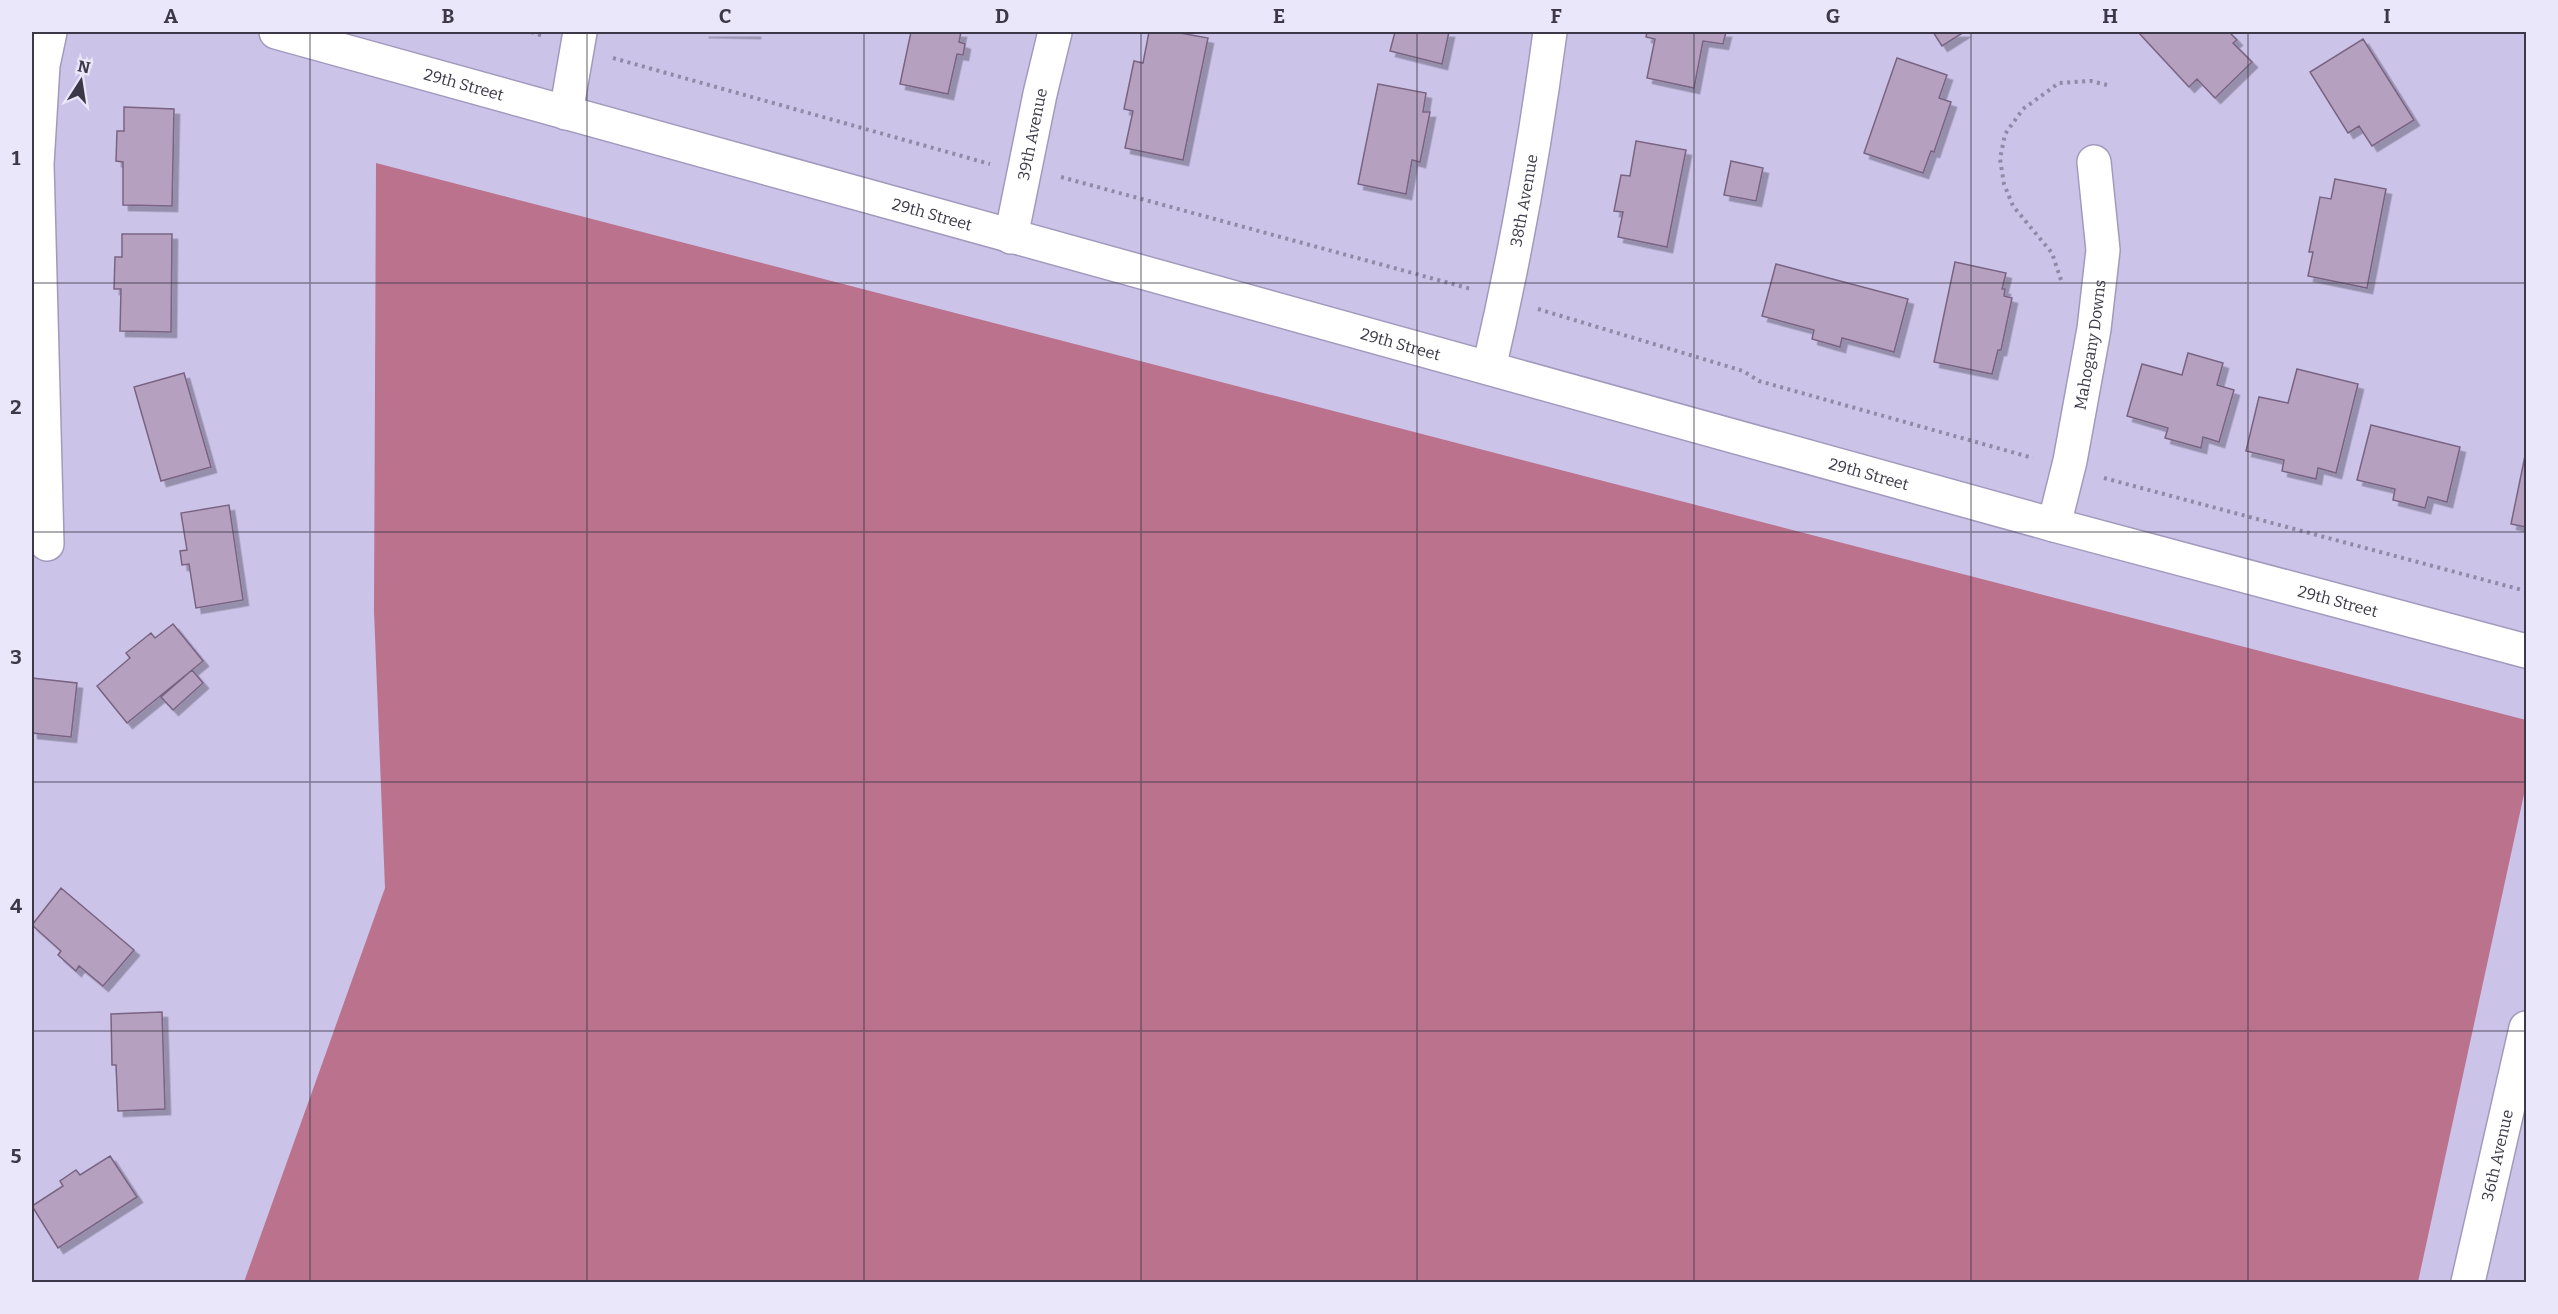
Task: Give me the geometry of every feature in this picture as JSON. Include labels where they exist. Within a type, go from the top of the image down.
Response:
[{"type":"street","points":[[47,544],[37,164],[43,65],[50,32]]},
{"type":"street","name":"29th Street","points":[[276,32],[2054,525],[2526,651]]},
{"type":"street","points":[[566,113],[580,32]]},
{"type":"street","name":"39th Avenue","points":[[1011,237],[1055,32]]},
{"type":"street","name":"38th Avenue","points":[[1489,368],[1507,291],[1539,114],[1551,32]]},
{"type":"street","name":"Mahogany Downs","points":[[2054,525],[2070,461],[2094,329],[2103,250],[2094,162]]},
{"type":"street","name":"36th Avenue","points":[[2468,1282],[2526,1028]]},
{"type":"path","points":[[2062,284],[2052,253],[2013,206],[2004,184],[2000,159],[2006,134],[2023,109],[2060,83],[2091,81],[2107,85]]},
{"type":"path","points":[[2030,457],[2033,446]]},
{"type":"shaded area","points":[[376,163],[2526,720],[2526,785],[2418,1282],[244,1282],[385,888],[374,611]]},
{"type":"building","points":[[703,32],[755,32],[755,33]]},
{"type":"building","points":[[911,32],[961,32],[959,42],[965,44],[963,55],[957,54],[948,94],[900,84]]},
{"type":"building","points":[[1149,32],[1175,32],[1208,38],[1183,160],[1125,148],[1133,111],[1124,109],[1134,61],[1143,63]]},
{"type":"building","points":[[1395,32],[1449,32],[1442,64],[1390,51]]},
{"type":"building","points":[[1647,32],[1726,32],[1723,44],[1703,41],[1694,88],[1647,78],[1655,39],[1646,37]]},
{"type":"building","points":[[1933,32],[1964,32],[1942,46]]},
{"type":"building","points":[[2138,32],[2229,32],[2237,40],[2233,43],[2252,62],[2215,98],[2197,79],[2189,87]]},
{"type":"building","points":[[2363,39],[2414,120],[2372,146],[2359,126],[2348,133],[2310,72]]},
{"type":"building","points":[[1897,58],[1947,75],[1939,98],[1951,102],[1934,152],[1931,151],[1923,173],[1864,153]]},
{"type":"building","points":[[1378,84],[1426,93],[1423,112],[1430,112],[1420,162],[1412,160],[1406,194],[1358,184]]},
{"type":"building","points":[[124,107],[174,109],[172,206],[123,205],[123,162],[116,161],[117,131],[124,131]]},
{"type":"building","points":[[1636,141],[1686,150],[1667,247],[1618,237],[1623,212],[1614,211],[1621,175],[1630,176]]},
{"type":"building","points":[[1731,161],[1763,168],[1756,201],[1724,195]]},
{"type":"building","points":[[2335,179],[2386,189],[2367,288],[2308,276],[2313,252],[2309,252],[2320,197],[2331,199]]},
{"type":"building","points":[[122,234],[172,234],[171,332],[120,331],[121,289],[114,289],[115,257],[122,257]]},
{"type":"building","points":[[1955,262],[2006,273],[2002,289],[2005,289],[2004,296],[2012,298],[2001,350],[1998,350],[1992,374],[1934,362]]},
{"type":"building","points":[[1776,264],[1908,299],[1894,352],[1842,338],[1840,347],[1812,339],[1814,330],[1762,316]]},
{"type":"building","points":[[2188,353],[2223,363],[2217,385],[2234,390],[2219,442],[2203,437],[2201,448],[2165,438],[2168,428],[2127,416],[2142,364],[2182,375]]},
{"type":"building","points":[[2297,369],[2358,384],[2336,473],[2318,468],[2316,479],[2282,471],[2284,460],[2246,451],[2259,397],[2288,403]]},
{"type":"building","points":[[184,373],[211,467],[161,481],[134,387]]},
{"type":"building","points":[[2371,425],[2460,447],[2447,502],[2428,497],[2425,508],[2393,500],[2395,489],[2357,480]]},
{"type":"building","points":[[2526,451],[2526,527],[2511,524]]},
{"type":"building","points":[[229,505],[243,600],[196,608],[189,564],[182,565],[180,551],[187,550],[181,513]]},
{"type":"building","points":[[173,624],[203,661],[127,723],[97,686],[130,658],[126,653],[151,633],[155,638]]},
{"type":"building","points":[[192,670],[203,683],[173,710],[161,697]]},
{"type":"building","points":[[32,678],[77,683],[71,737],[32,733]]},
{"type":"building","points":[[61,888],[134,950],[103,986],[79,966],[76,971],[58,955],[61,951],[32,925]]},
{"type":"building","points":[[162,1012],[165,1109],[118,1111],[116,1065],[112,1065],[111,1014]]},
{"type":"building","points":[[110,1156],[137,1197],[58,1248],[32,1206],[63,1186],[60,1181],[76,1170],[80,1175]]}]
